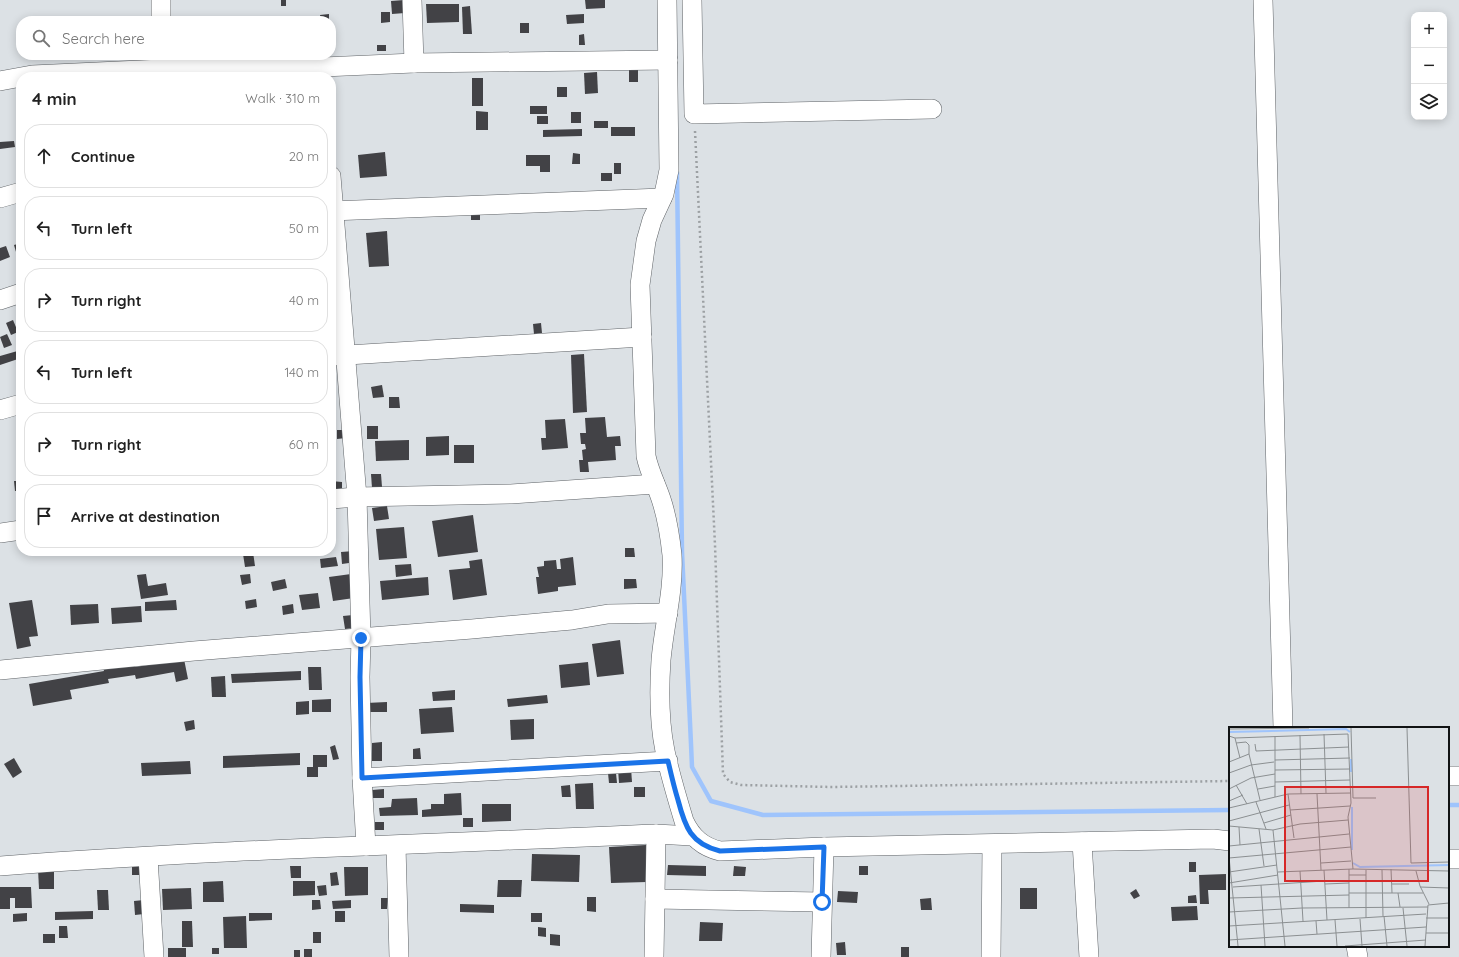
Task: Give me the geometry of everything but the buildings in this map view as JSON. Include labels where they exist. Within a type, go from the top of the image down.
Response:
[{"type":"street","points":[[161,0],[161,16]]},
{"type":"street","points":[[412,0],[414,63]]},
{"type":"street","points":[[667,0],[670,159],[668,180],[652,220],[642,263],[640,302],[646,456],[648,467],[664,511],[672,556],[671,592],[661,661],[660,691],[662,720],[665,750],[684,821],[692,836],[705,846],[720,851],[824,847],[992,845],[1213,839],[1229,841]]},
{"type":"street","points":[[692,0],[694,114],[932,109]]},
{"type":"street","points":[[1262,0],[1283,727]]},
{"type":"street","points":[[69,72],[162,62],[323,72],[414,63],[668,60]]},
{"type":"street","points":[[0,81],[16,78]]},
{"type":"street","points":[[0,198],[16,193]]},
{"type":"street","points":[[336,211],[662,198]]},
{"type":"street","points":[[0,300],[16,295]]},
{"type":"street","points":[[336,307],[338,355],[357,497],[361,638],[360,677],[362,778],[366,846]]},
{"type":"street","points":[[338,355],[642,337]]},
{"type":"street","points":[[0,410],[16,405]]},
{"type":"street","points":[[336,499],[512,494],[655,484]]},
{"type":"street","points":[[0,533],[16,531]]},
{"type":"street","points":[[0,670],[194,651],[572,620],[608,614],[668,613]]},
{"type":"street","points":[[362,778],[668,761]]},
{"type":"street","points":[[0,866],[366,846],[396,846],[656,834],[692,836]]},
{"type":"street","points":[[654,957],[656,834]]},
{"type":"street","points":[[1082,842],[1090,957]]},
{"type":"street","points":[[991,957],[992,845]]},
{"type":"street","points":[[396,846],[400,957]]},
{"type":"street","points":[[821,957],[824,847]]},
{"type":"street","points":[[148,857],[154,957]]},
{"type":"street","points":[[655,898],[822,902]]},
{"type":"street","points":[[1356,947],[1358,957]]},
{"type":"path","points":[[694,114],[715,545],[723,774],[730,782],[741,785],[832,787],[1229,780]]},
{"type":"waterway","points":[[677,172],[682,552],[692,767],[711,801],[763,815],[1229,810]]},
{"type":"waterway","points":[[1449,805],[1459,805]]},
{"type":"route","points":[[361,638],[360,677],[362,778],[668,761],[687,829],[698,842],[705,846],[720,851],[824,847],[822,902]]}]
